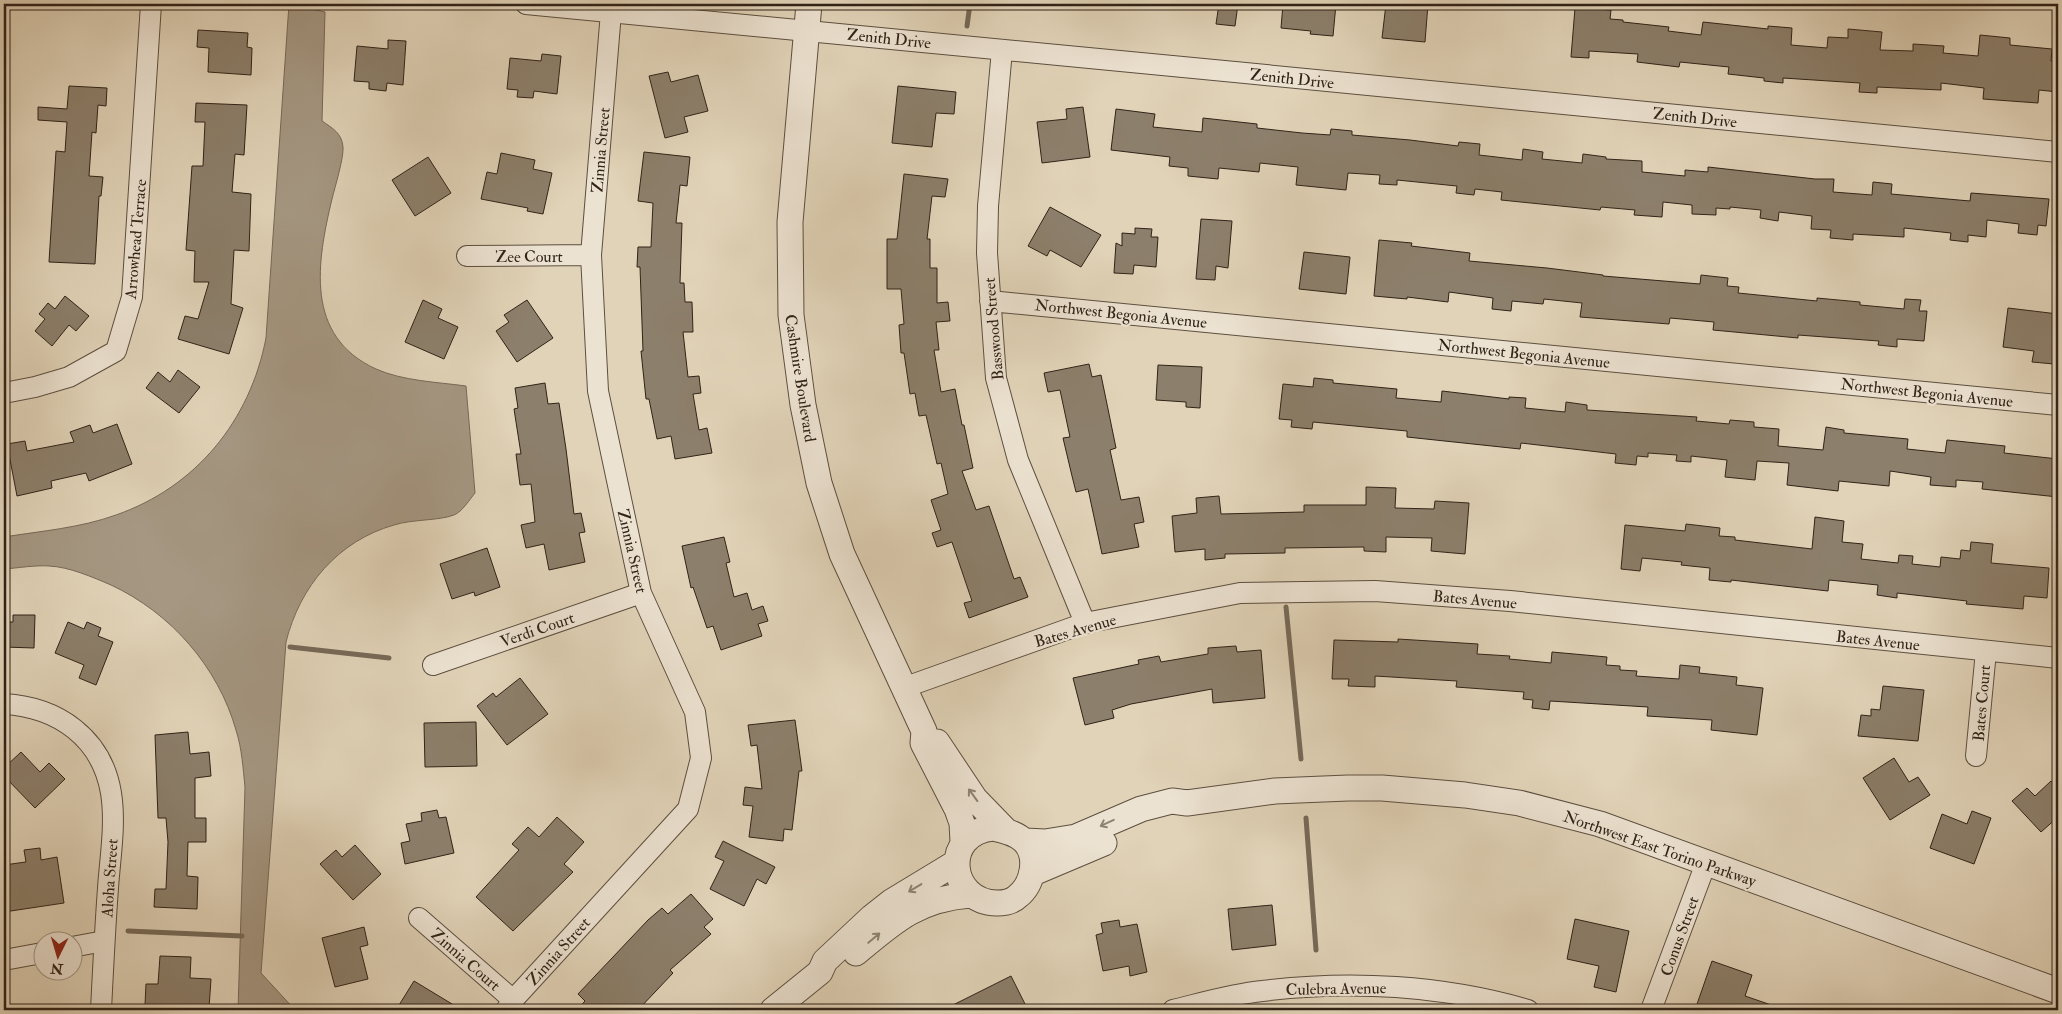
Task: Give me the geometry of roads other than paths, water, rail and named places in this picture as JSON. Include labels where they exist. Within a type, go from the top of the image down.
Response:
[{"type":"street","name":"Arrowhead Terrace","points":[[4,393],[35,387],[69,377],[116,352],[132,297],[150,4]]},
{"type":"street","name":"Zenith Drive","points":[[526,4],[807,29],[1002,50],[2058,152]]},
{"type":"street","name":"Cashmire Boulevard","points":[[809,4],[790,222],[790,315],[803,405],[819,483],[842,554],[924,731],[923,743],[957,809],[962,823],[960,852]]},
{"type":"street","name":"Zinnia Street","points":[[509,1005],[688,809],[700,758],[695,712],[641,593],[598,391],[591,256],[611,12]]},
{"type":"street","name":"Basswood Street","points":[[1002,50],[988,206],[987,254],[996,378],[1018,460],[1085,623]]},
{"type":"street","name":"Zee Court","points":[[467,256],[591,256]]},
{"type":"street","name":"Northwest Begonia Avenue","points":[[990,301],[2058,405]]},
{"type":"street","name":"Bates Avenue","points":[[903,688],[1085,623],[1240,593],[1375,591],[1510,601],[2058,658]]},
{"type":"street","name":"Verdi Court","points":[[433,665],[641,593]]},
{"type":"street","name":"Bates Court","points":[[1976,756],[1986,651]]},
{"type":"street","name":"Aloha Street","points":[[4,704],[34,708],[60,719],[86,738],[102,764],[108,780],[112,805],[100,1010]]},
{"type":"street","name":"Cashmire Boulevard","points":[[924,731],[935,738],[975,799],[1015,836]]},
{"type":"street","name":"Northwest East Torino Parkway","points":[[1015,836],[1045,842],[1069,838],[1141,809],[1172,801],[1187,804],[1275,791],[1382,788],[1465,795],[1519,803],[1600,824],[2058,991]]},
{"type":"street","name":"Northwest East Torino Parkway","points":[[1033,873],[1176,813],[1187,804]]},
{"type":"street","points":[[772,1010],[820,972],[824,960],[872,917],[960,852],[971,834],[981,829],[993,828],[1015,836],[1030,849],[1033,873],[1030,883],[1017,898],[1006,903],[991,903],[970,894],[963,886],[959,876],[960,852]]},
{"type":"street","name":"Conus Street","points":[[1651,1010],[1706,863]]},
{"type":"street","points":[[820,972],[833,972],[886,928],[916,908],[933,900],[970,894]]},
{"type":"street","name":"Zinnia Court","points":[[419,918],[509,1005]]},
{"type":"street","points":[[82,945],[104,941]]},
{"type":"street","points":[[4,960],[32,955]]},
{"type":"street","name":"Culebra Avenue","points":[[1173,1010],[1260,991],[1326,985],[1364,985],[1453,993],[1495,1000],[1528,1010]]},
{"type":"waterway","points":[[967,26],[970,4]]},
{"type":"waterway","points":[[1286,607],[1301,759]]},
{"type":"waterway","points":[[290,647],[389,658]]},
{"type":"waterway","points":[[1306,818],[1316,950]]},
{"type":"waterway","points":[[128,931],[242,936]]}]
